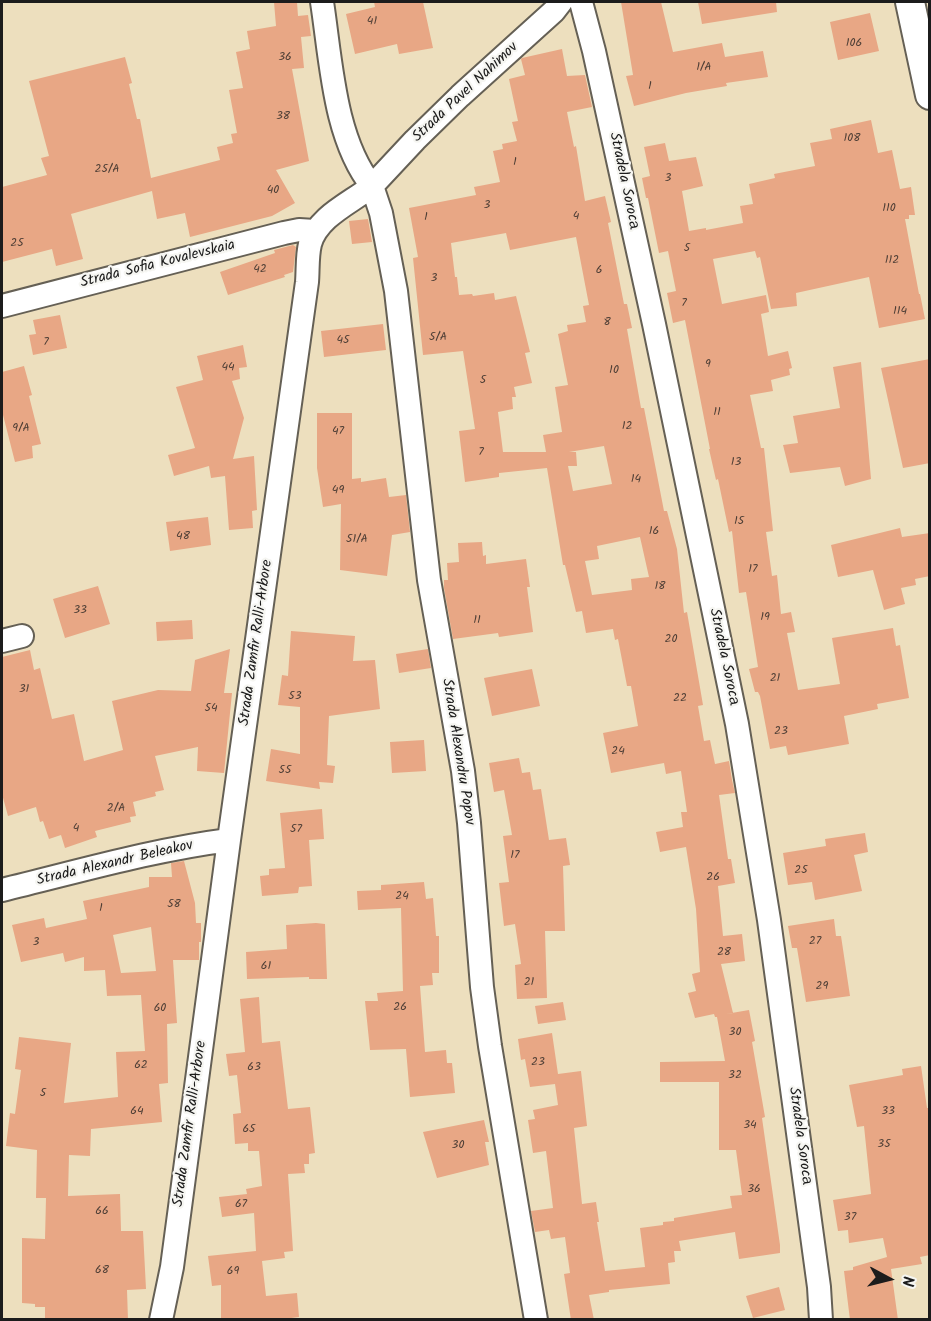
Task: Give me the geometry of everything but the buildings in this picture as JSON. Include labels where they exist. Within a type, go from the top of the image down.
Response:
[{"type":"street","points":[[315,231],[323,221],[372,186],[361,171],[340,117],[322,2]]},
{"type":"street","name":"Strada Pavel Nahimov","points":[[372,186],[438,117],[561,2]]},
{"type":"street","name":"Stradela Sorocа","points":[[581,2],[594,51],[654,324],[737,724],[785,1030],[819,1287],[821,1320]]},
{"type":"street","points":[[910,2],[930,95]]},
{"type":"street","name":"Strada Alexandru Popov","points":[[372,186],[381,213],[396,291],[429,580],[463,771],[482,987],[490,1046],[536,1320]]},
{"type":"street","name":"Strada Sofia Kovalevskaia","points":[[2,306],[284,233],[299,230],[315,231]]},
{"type":"street","name":"Strada Zamfir Ralli-Arbore","points":[[161,1320],[172,1266],[307,282],[310,245],[315,231]]},
{"type":"street","name":"Strada Alexandr Beleakov","points":[[2,890],[145,854],[229,840]]}]
